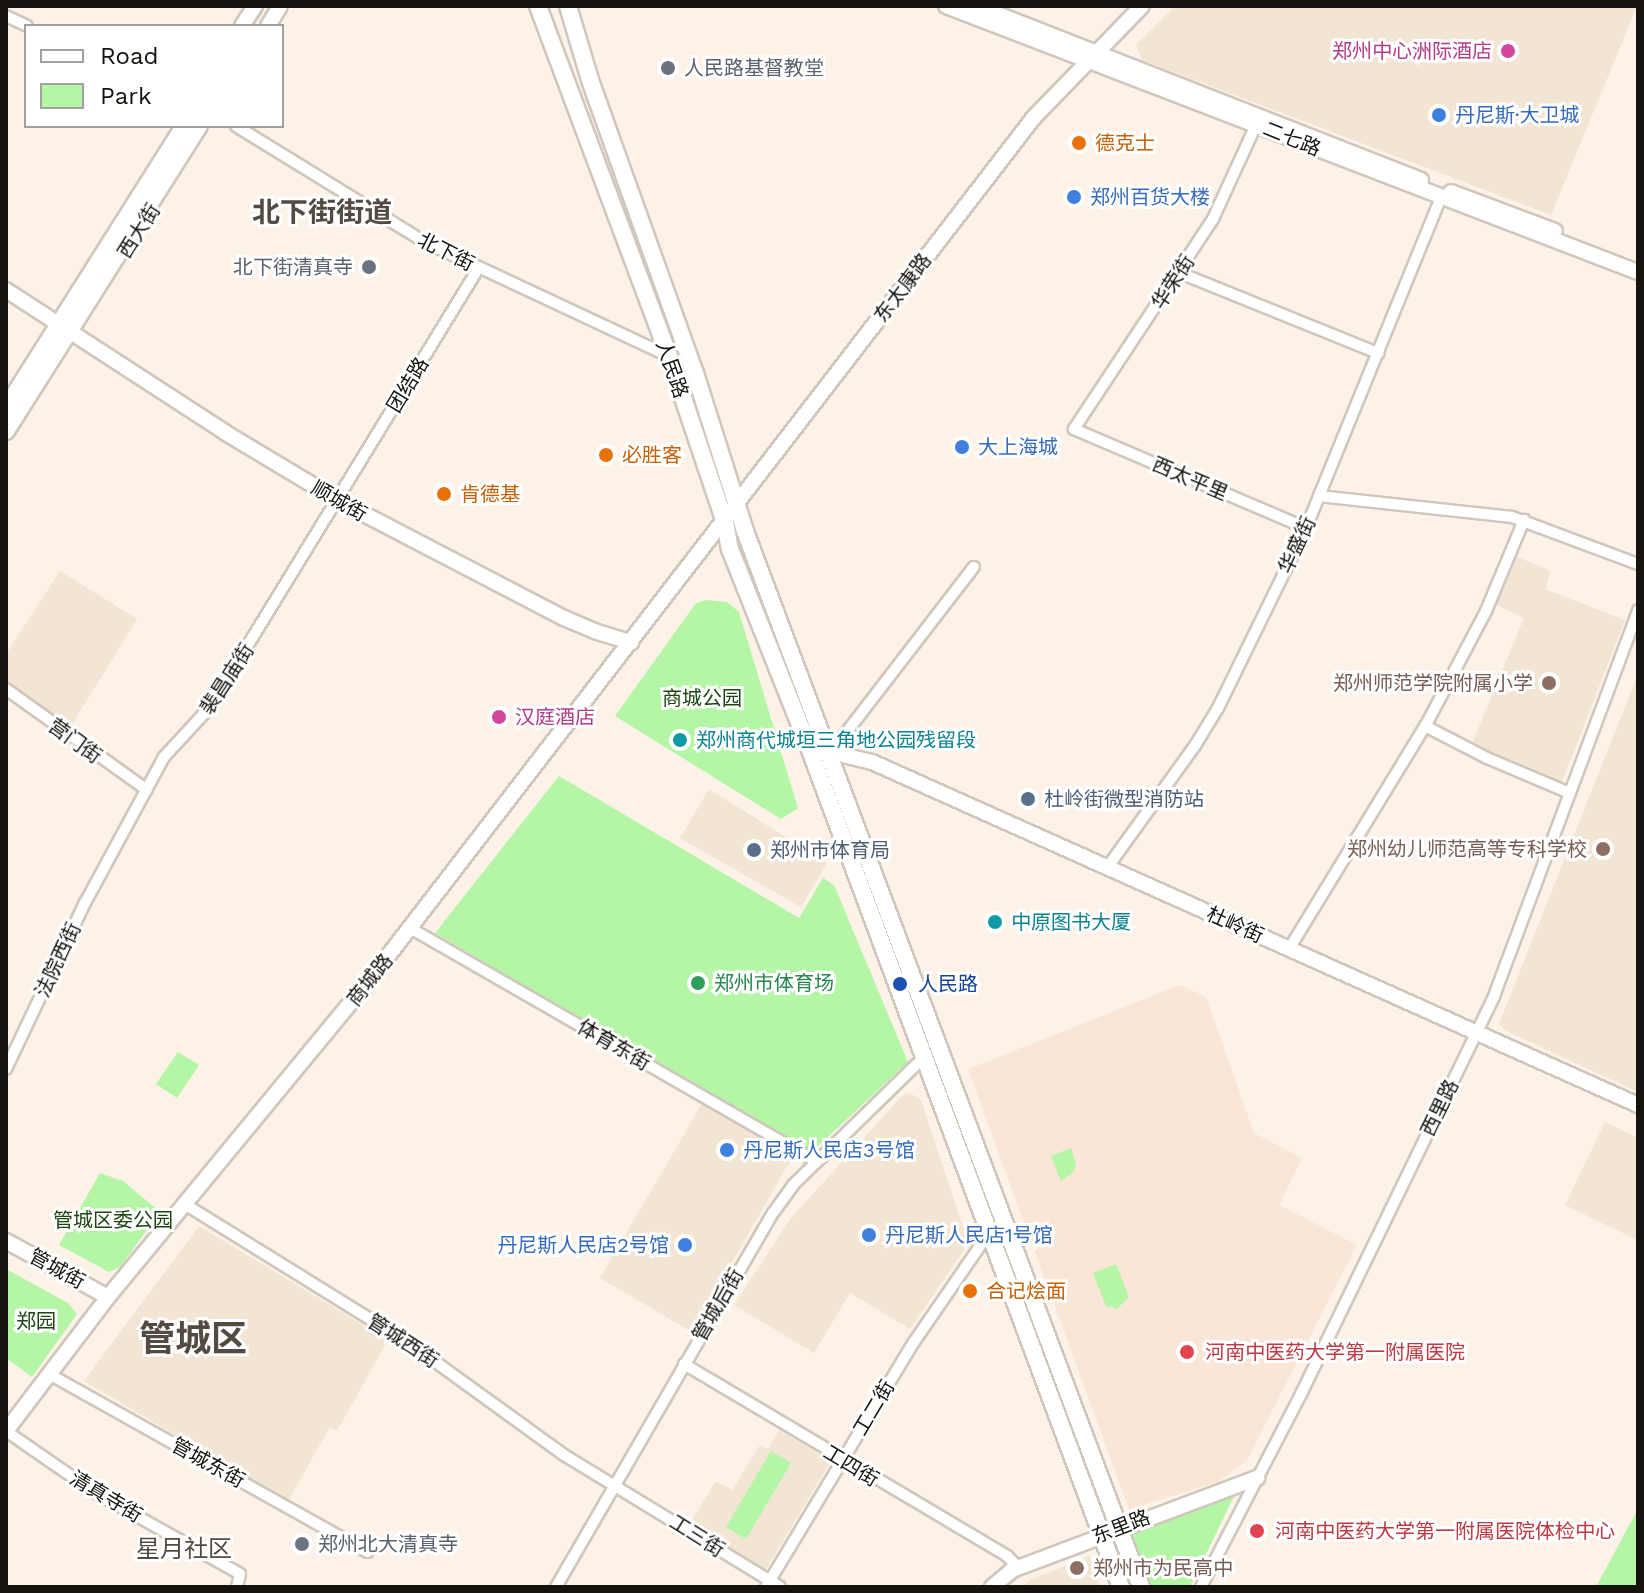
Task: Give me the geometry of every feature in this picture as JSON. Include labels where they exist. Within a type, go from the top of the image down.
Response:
[{"type":"main road","name":"人民路","points":[[538,6],[669,356],[725,522],[730,549],[813,758],[1121,1587]]},
{"type":"main road","name":"人民路","points":[[568,6],[590,80],[745,531],[1141,1587]]},
{"type":"main road","name":"西大街","points":[[6,431],[181,128]]},
{"type":"main road","name":"西大街","points":[[6,408],[64,329],[198,128]]},
{"type":"street","points":[[243,24],[255,6]]},
{"type":"street","points":[[269,24],[280,6]]},
{"type":"street","name":"二七路","points":[[946,6],[1092,55],[1638,262]]},
{"type":"street","name":"二七路","points":[[977,6],[1256,125],[1638,272]]},
{"type":"street","name":"东太康路","points":[[725,522],[1035,116],[1142,6]]},
{"type":"street","name":"华荣街","points":[[1074,429],[1213,219],[1256,125]]},
{"type":"street","name":"西大街","points":[[64,329],[85,316],[204,128]]},
{"type":"street","name":"北下街","points":[[239,128],[421,240],[669,356]]},
{"type":"street","name":"华盛街","points":[[1107,868],[1196,744],[1306,528],[1441,198]]},
{"type":"street","name":"团结路","points":[[339,501],[478,269]]},
{"type":"street","points":[[1180,273],[1378,353]]},
{"type":"street","name":"顺城街","points":[[6,290],[339,501],[564,618],[631,642]]},
{"type":"street","name":"西太平里","points":[[1074,429],[1306,528]]},
{"type":"street","points":[[1319,496],[1524,520],[1638,564]]},
{"type":"street","name":"裴昌庙街","points":[[113,852],[164,757],[210,707],[339,501]]},
{"type":"street","points":[[1289,949],[1425,726],[1486,611],[1524,520]]},
{"type":"street","name":"商城路","points":[[6,1431],[108,1297],[410,928],[725,522]]},
{"type":"street","points":[[813,758],[830,752],[974,567]]},
{"type":"street","name":"西里路","points":[[1201,1587],[1476,1033],[1508,960],[1638,610]]},
{"type":"street","name":"营门街","points":[[6,689],[147,790]]},
{"type":"street","points":[[1425,726],[1487,758],[1570,793]]},
{"type":"street","name":"杜岭街","points":[[830,752],[872,762],[1638,1105]]},
{"type":"street","name":"法院西街","points":[[6,1069],[65,942],[113,852]]},
{"type":"street","name":"体育东街","points":[[410,928],[817,1162]]},
{"type":"street","name":"管城后街","points":[[556,1587],[755,1241],[793,1185],[924,1057]]},
{"type":"street","name":"管城西街","points":[[186,1205],[412,1345],[564,1455],[614,1485]]},
{"type":"street","name":"工二街","points":[[772,1585],[914,1342],[989,1233]]},
{"type":"street","name":"管城街","points":[[6,1241],[108,1297]]},
{"type":"street","name":"工四街","points":[[684,1364],[842,1461],[1007,1556],[1018,1567]]},
{"type":"street","name":"管城东街","points":[[49,1374],[368,1552]]},
{"type":"street","name":"清真寺街","points":[[6,1431],[94,1492],[240,1574],[237,1587]]},
{"type":"street","name":"东里路","points":[[992,1587],[1018,1567],[1257,1478]]},
{"type":"street","name":"工三街","points":[[614,1485],[772,1585]]},
{"type":"shaded area","name":"丹尼斯·大卫城","points":[[1175,6],[1637,6],[1551,215],[1142,60],[1136,45]]},
{"type":"shaded area","name":"郑州师范学院附属小学","points":[[1515,556],[1551,571],[1545,589],[1625,620],[1560,787],[1471,746],[1524,618],[1493,603]]},
{"type":"shaded area","points":[[60,571],[137,619],[71,726],[6,680],[6,654]]},
{"type":"shaded area","name":"郑州幼儿师范高等专科学校","points":[[1638,674],[1638,1092],[1504,1030],[1499,1024]]},
{"type":"shaded area","name":"郑州市体育局","points":[[709,789],[827,863],[801,907],[680,838]]},
{"type":"shaded area","name":"河南中医药大学第一附属医院","points":[[1180,985],[1206,997],[1254,1133],[1302,1158],[1279,1205],[1357,1245],[1247,1460],[1218,1482],[1129,1509],[968,1069]]},
{"type":"shaded area","points":[[910,1093],[921,1100],[966,1236],[966,1247],[910,1329],[850,1293],[814,1353],[734,1305],[791,1218],[903,1095]]},
{"type":"shaded area","points":[[703,1102],[793,1156],[692,1332],[600,1278]]},
{"type":"shaded area","points":[[1605,1122],[1638,1138],[1637,1240],[1565,1205]]},
{"type":"shaded area","points":[[199,1226],[388,1340],[337,1431],[330,1427],[288,1501],[84,1381]]},
{"type":"shaded area","points":[[779,1430],[831,1461],[765,1571],[689,1525],[716,1481],[732,1490],[760,1445],[768,1449]]},
{"type":"shaded area","name":"郑州市为民高中","points":[[1090,1556],[1100,1587],[1024,1587],[1030,1580]]},
{"type":"green space","name":"商城公园","points":[[706,600],[727,602],[739,612],[798,808],[781,819],[615,716],[696,603]]},
{"type":"green space","name":"郑州市体育场","points":[[559,776],[799,918],[823,878],[834,885],[908,1062],[815,1149],[803,1151],[435,933]]},
{"type":"green space","points":[[178,1052],[199,1065],[177,1098],[156,1084]]},
{"type":"green space","points":[[1071,1148],[1076,1165],[1073,1172],[1061,1181],[1051,1156]]},
{"type":"green space","name":"管城区委公园","points":[[100,1173],[123,1181],[160,1212],[120,1267],[109,1272],[59,1245]]},
{"type":"green space","points":[[1116,1264],[1129,1297],[1117,1309],[1106,1306],[1093,1273]]},
{"type":"green space","name":"郑园","points":[[6,1269],[68,1303],[77,1314],[32,1377],[6,1358]]},
{"type":"green space","points":[[771,1451],[791,1463],[746,1539],[726,1527]]},
{"type":"green space","points":[[1236,1492],[1190,1587],[1151,1587],[1129,1531]]},
{"type":"green space","points":[[1638,1509],[1638,1587],[1596,1587]]},
{"type":"place","name":"郑州中心洲际酒店","points":[[1508,51]]},
{"type":"place","name":"人民路基督教堂","points":[[668,68]]},
{"type":"place","name":"丹尼斯·大卫城","points":[[1439,115]]},
{"type":"place","name":"德克士","points":[[1079,143]]},
{"type":"place","name":"郑州百货大楼","points":[[1074,197]]},
{"type":"place","name":"北下街清真寺","points":[[369,267]]},
{"type":"place","name":"大上海城","points":[[962,447]]},
{"type":"place","name":"必胜客","points":[[606,455]]},
{"type":"place","name":"肯德基","points":[[444,494]]},
{"type":"place","name":"郑州师范学院附属小学","points":[[1549,683]]},
{"type":"place","name":"汉庭酒店","points":[[499,717]]},
{"type":"place","name":"郑州商代城垣三角地公园残留段","points":[[680,740]]},
{"type":"place","name":"杜岭街微型消防站","points":[[1028,799]]},
{"type":"place","name":"郑州幼儿师范高等专科学校","points":[[1603,849]]},
{"type":"place","name":"郑州市体育局","points":[[754,850]]},
{"type":"place","name":"中原图书大厦","points":[[995,922]]},
{"type":"place","name":"郑州市体育场","points":[[698,983]]},
{"type":"place","name":"人民路","points":[[900,984]]},
{"type":"place","name":"丹尼斯人民店3号馆","points":[[727,1150]]},
{"type":"place","name":"丹尼斯人民店1号馆","points":[[869,1235]]},
{"type":"place","name":"丹尼斯人民店2号馆","points":[[685,1245]]},
{"type":"place","name":"合记烩面","points":[[970,1291]]},
{"type":"place","name":"河南中医药大学第一附属医院","points":[[1187,1352]]},
{"type":"place","name":"河南中医药大学第一附属医院体检中心","points":[[1257,1531]]},
{"type":"place","name":"郑州北大清真寺","points":[[302,1544]]},
{"type":"place","name":"郑州市为民高中","points":[[1077,1568]]},
{"type":"district","name":"北下街街道","points":[[322,213]]},
{"type":"district","name":"管城区","points":[[193,1340]]},
{"type":"district","name":"星月社区","points":[[184,1550]]}]
